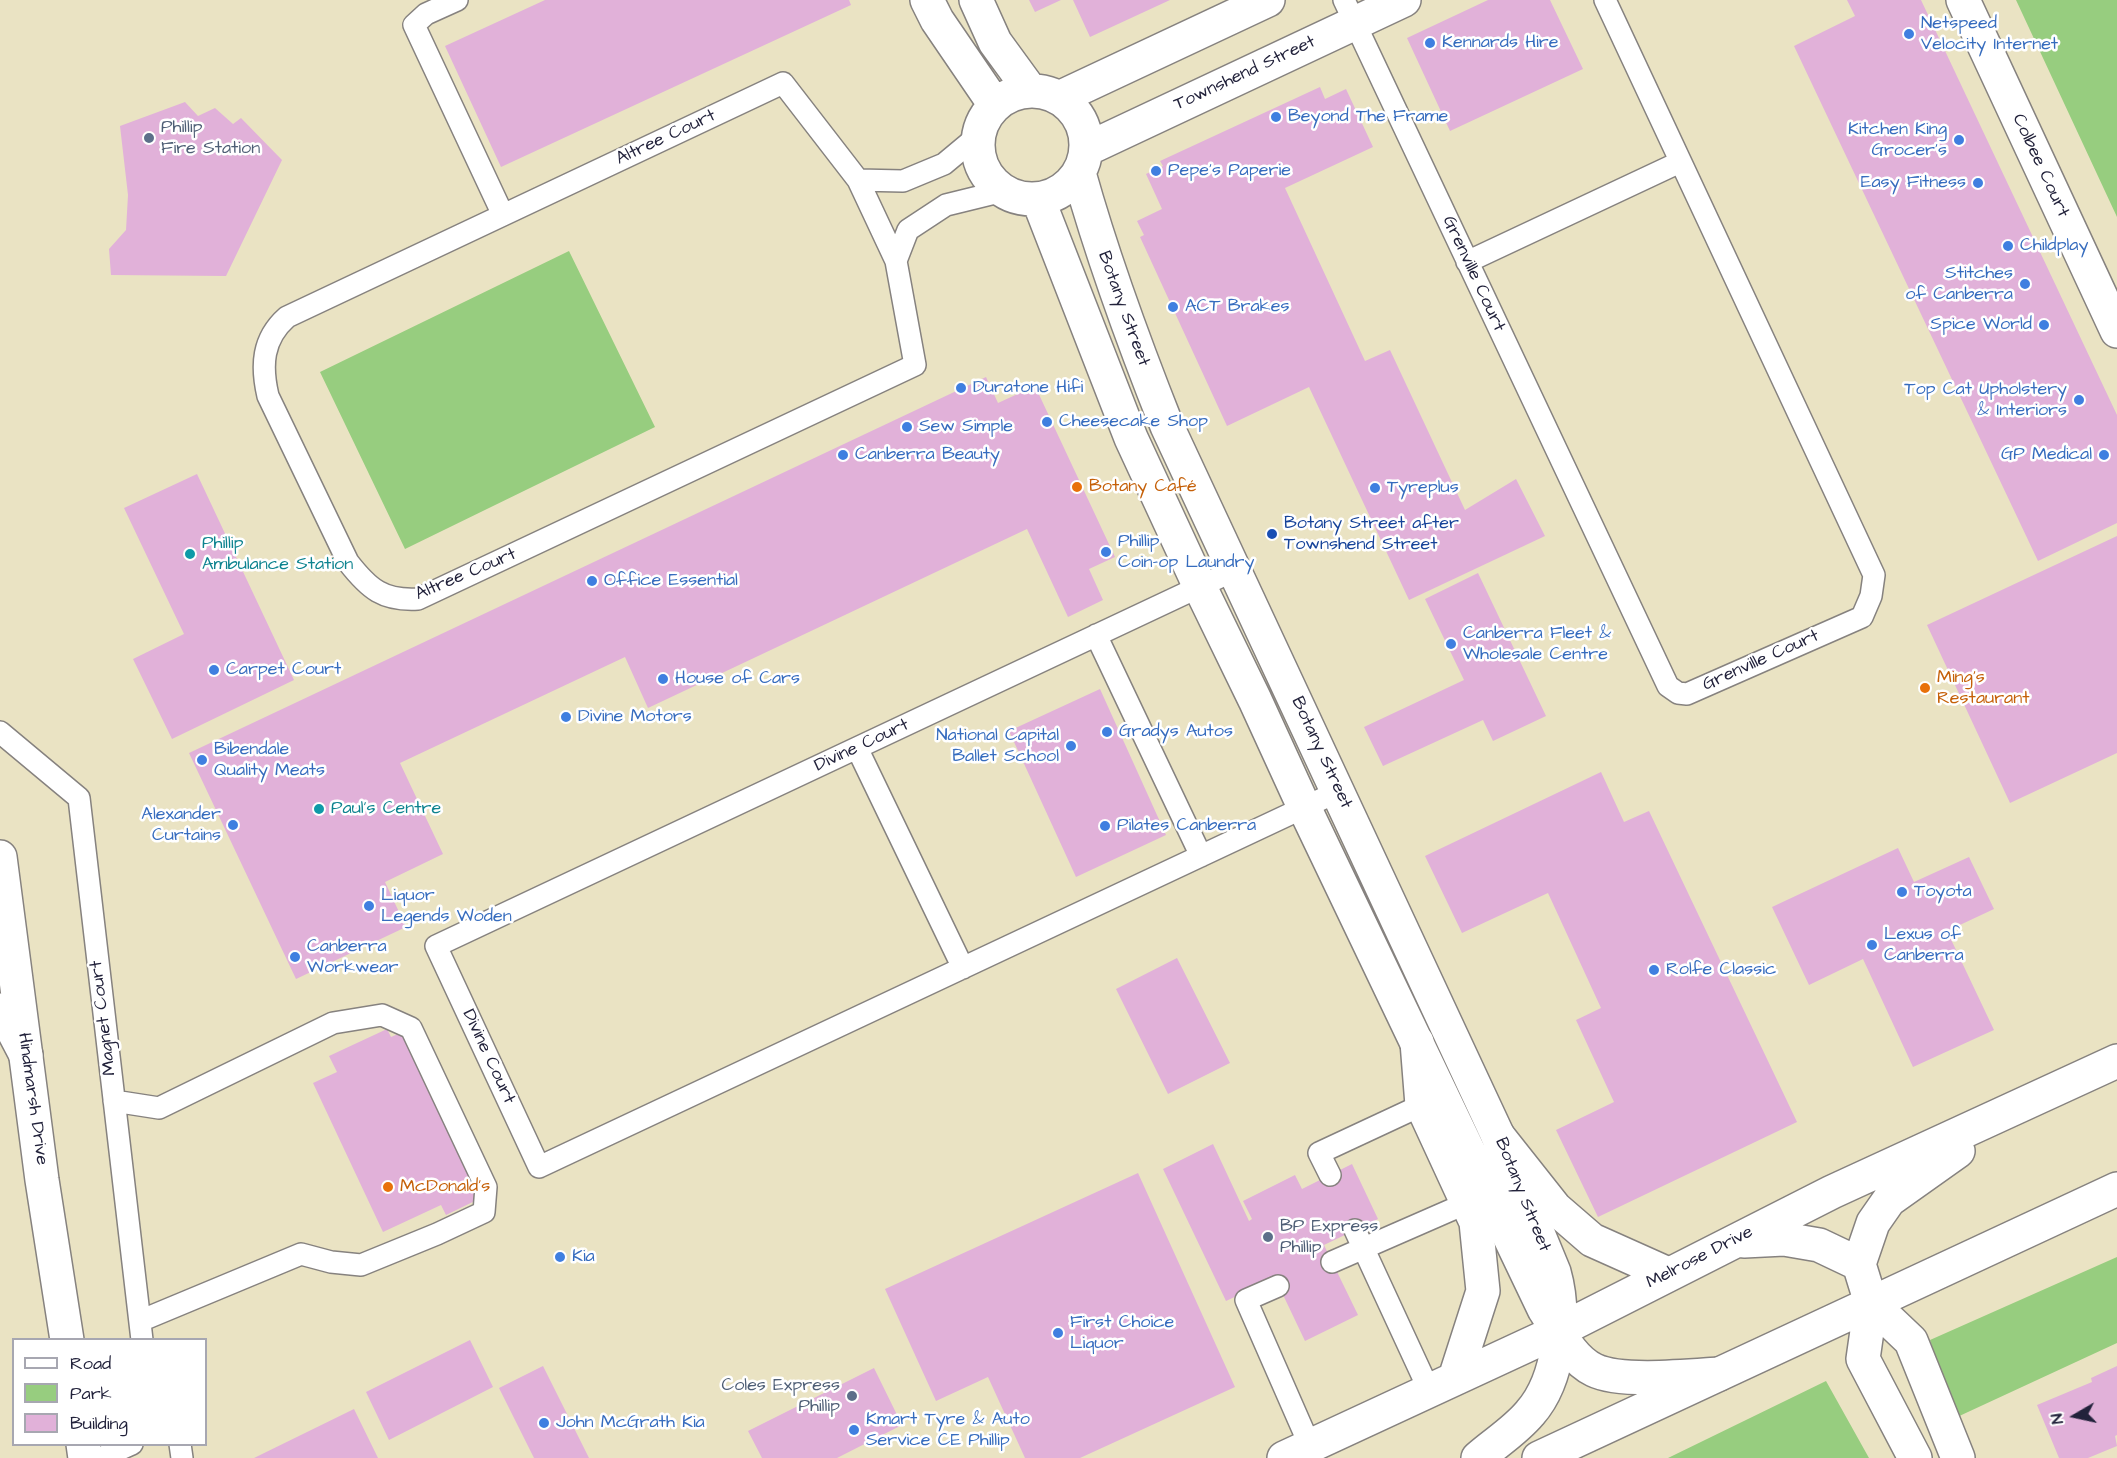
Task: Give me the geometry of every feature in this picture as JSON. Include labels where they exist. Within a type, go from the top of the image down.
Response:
[{"type":"street","points":[[927,0],[937,20],[995,105]]},
{"type":"street","points":[[976,0],[995,42],[1044,94],[1071,107],[1086,134],[1083,161],[1062,191],[1038,199],[1015,197],[1004,191],[995,184],[983,167],[979,156],[980,134],[982,124],[995,105],[1011,95],[1044,94],[1268,0]]},
{"type":"street","name":"Townshend Street","points":[[1083,161],[1349,11],[1404,0]]},
{"type":"street","name":"Colbee Court","points":[[1963,0],[2117,331]]},
{"type":"street","name":"Botany Street","points":[[1083,161],[1095,232],[1167,426],[1498,1136],[1559,1288],[1556,1358],[1542,1395],[1532,1412],[1514,1430],[1478,1458]]},
{"type":"street","name":"Botany Street","points":[[1038,199],[1131,438],[1304,807],[1545,1309],[1571,1352],[1593,1370],[1611,1375],[1658,1377],[1723,1374]]},
{"type":"street","name":"Hindmarsh Drive","points":[[0,857],[4,928],[26,1055],[67,1338]]},
{"type":"street","points":[[0,1010],[26,1055]]},
{"type":"street","points":[[1418,1042],[1422,1106],[1476,1222],[1483,1291],[1442,1384]]},
{"type":"street","name":"Melrose Drive","points":[[1297,1452],[1558,1331],[1832,1192],[2117,1061]]},
{"type":"street","points":[[1914,1458],[1863,1359],[1871,1304],[1858,1264],[1874,1223],[1889,1200],[1956,1154],[1984,1123]]},
{"type":"street","points":[[1498,1136],[1555,1208],[1592,1240],[1668,1274]]},
{"type":"street","points":[[1539,1458],[2117,1189]]},
{"type":"street","points":[[1734,1242],[1784,1239],[1819,1245],[1858,1264]]},
{"type":"street","points":[[1871,1304],[1911,1341],[1958,1458]]},
{"type":"lane","points":[[457,0],[426,14],[414,25],[503,215]]},
{"type":"lane","name":"Grenville Court","points":[[1349,11],[1668,686],[1678,693],[1688,694],[1862,617],[1871,596],[1874,575],[1605,0]]},
{"type":"lane","name":"Altree Court","points":[[783,83],[858,180],[896,261],[915,366],[418,599],[399,600],[379,593],[362,579],[348,562],[268,396],[263,374],[265,351],[276,327],[287,317],[503,215],[783,83]]},
{"type":"lane","points":[[858,180],[903,181],[944,164],[980,134]]},
{"type":"lane","points":[[1467,262],[1680,162]]},
{"type":"lane","points":[[896,261],[908,230],[946,205],[1004,191]]},
{"type":"lane","name":"Divine Court","points":[[1235,570],[436,946],[540,1167],[1339,791]]},
{"type":"lane","points":[[1096,635],[1201,856]]},
{"type":"lane","name":"Magnet Court","points":[[0,732],[79,798],[141,1330]]},
{"type":"lane","points":[[857,748],[963,968]]},
{"type":"lane","points":[[114,1101],[159,1108],[333,1023],[382,1015],[411,1028],[486,1186],[484,1212],[437,1234],[361,1265],[332,1262],[301,1254],[141,1330]]},
{"type":"lane","points":[[1330,1175],[1319,1153],[1422,1106]]},
{"type":"lane","points":[[1332,1262],[1359,1239],[1467,1203]]},
{"type":"lane","points":[[1359,1239],[1442,1384]]},
{"type":"lane","points":[[1278,1286],[1246,1300],[1297,1452]]},
{"type":"lane","points":[[100,1458],[127,1446]]},
{"type":"green space","points":[[2016,0],[2117,0],[2117,217]]},
{"type":"green space","points":[[569,251],[655,427],[405,549],[320,372]]},
{"type":"green space","points":[[2117,1257],[2117,1343],[1955,1418],[1930,1340]]},
{"type":"green space","points":[[1826,1381],[1869,1458],[1668,1458]]},
{"type":"building","points":[[545,0],[849,0],[851,5],[501,167],[445,46]]},
{"type":"building","points":[[1029,0],[1061,0],[1035,12]]},
{"type":"building","points":[[1073,0],[1170,0],[1090,37]]},
{"type":"building","points":[[1488,0],[1550,0],[1583,69],[1450,131],[1407,38]]},
{"type":"building","points":[[1847,0],[1921,0],[2117,415],[2117,523],[2038,561],[1794,46],[1855,16]]},
{"type":"building","points":[[1320,87],[1325,99],[1346,89],[1373,147],[1285,188],[1365,361],[1390,350],[1465,510],[1516,479],[1545,536],[1409,600],[1309,387],[1227,426],[1140,237],[1144,235],[1137,221],[1162,209],[1146,174],[1163,166],[1160,161]]},
{"type":"building","points":[[185,102],[198,116],[215,108],[233,124],[241,118],[282,160],[226,276],[111,275],[109,249],[126,230],[128,195],[120,126]]},
{"type":"building","points":[[986,377],[998,403],[1035,386],[1115,557],[1089,569],[1103,600],[1068,617],[1027,529],[648,708],[625,657],[400,763],[443,854],[385,882],[406,927],[296,979],[189,753]]},
{"type":"building","points":[[197,474],[294,680],[172,739],[133,659],[184,634],[124,508]]},
{"type":"building","points":[[2117,536],[2117,753],[2010,803],[1927,625]]},
{"type":"building","points":[[1478,573],[1546,716],[1493,741],[1483,720],[1383,766],[1364,727],[1464,680],[1425,599]]},
{"type":"building","points":[[1100,689],[1166,835],[1076,877],[1009,731]]},
{"type":"building","name":"Rolfe Classic","points":[[1601,772],[1624,822],[1649,811],[1797,1122],[1598,1217],[1556,1130],[1614,1102],[1576,1020],[1601,1008],[1548,893],[1462,933],[1425,856]]},
{"type":"building","name":"Lexus of Canberra","points":[[1898,848],[1914,882],[1969,857],[1994,909],[1947,931],[1994,1030],[1913,1067],[1863,959],[1809,985],[1772,907]]},
{"type":"building","points":[[1177,958],[1230,1063],[1168,1094],[1116,989]]},
{"type":"building","points":[[387,1029],[391,1037],[405,1031],[483,1197],[446,1215],[441,1205],[383,1232],[313,1083],[337,1072],[329,1056]]},
{"type":"building","name":"BP Express Phillip","points":[[1213,1144],[1249,1221],[1252,1219],[1243,1201],[1295,1175],[1302,1189],[1352,1164],[1378,1219],[1324,1245],[1358,1315],[1305,1341],[1275,1278],[1226,1301],[1163,1169]]},
{"type":"building","name":"First Choice Liquor","points":[[1138,1173],[1235,1387],[1080,1458],[1025,1458],[988,1377],[936,1401],[885,1289]]},
{"type":"building","points":[[470,1340],[493,1387],[389,1440],[366,1392]]},
{"type":"building","name":"John McGrath Kia","points":[[543,1366],[589,1458],[534,1458],[499,1388]]},
{"type":"building","points":[[2117,1366],[2117,1435],[2115,1436],[2117,1446],[2088,1458],[2059,1458],[2037,1405],[2092,1382],[2091,1378]]},
{"type":"building","name":"Coles Express Phillip","points":[[874,1368],[902,1425],[837,1458],[762,1458],[748,1431]]},
{"type":"building","points":[[354,1409],[378,1458],[254,1458]]},
{"type":"place","name":"Netspeed Velocity Internet","points":[[1909,34]]},
{"type":"place","name":"Kennards Hire","points":[[1430,43]]},
{"type":"place","name":"Beyond The Frame","points":[[1276,117]]},
{"type":"place","name":"Phillip Fire Station","points":[[149,138]]},
{"type":"place","name":"Kitchen King Grocer’s","points":[[1959,140]]},
{"type":"place","name":"Pepe’s Paperie","points":[[1156,171]]},
{"type":"place","name":"Easy Fitness","points":[[1978,183]]},
{"type":"place","name":"Childplay","points":[[2008,246]]},
{"type":"place","name":"Stitches of Canberra","points":[[2025,284]]},
{"type":"place","name":"ACT Brakes","points":[[1173,307]]},
{"type":"place","name":"Spice World","points":[[2044,325]]},
{"type":"place","name":"Duratone Hifi","points":[[961,388]]},
{"type":"place","name":"Top Cat Upholstery & Interiors","points":[[2079,400]]},
{"type":"place","name":"Cheesecake Shop","points":[[1047,422]]},
{"type":"place","name":"Sew Simple","points":[[907,427]]},
{"type":"place","name":"Canberra Beauty","points":[[843,455]]},
{"type":"place","name":"GP Medical","points":[[2104,455]]},
{"type":"place","name":"Botany Café","points":[[1077,487]]},
{"type":"place","name":"Tyreplus","points":[[1375,488]]},
{"type":"place","name":"Botany Street after Townshend Street","points":[[1272,534]]},
{"type":"place","name":"Phillip Coin-op Laundry","points":[[1106,552]]},
{"type":"place","name":"Phillip Ambulance Station","points":[[190,554]]},
{"type":"place","name":"Office Essential","points":[[592,581]]},
{"type":"place","name":"Canberra Fleet & Wholesale Centre","points":[[1451,644]]},
{"type":"place","name":"Carpet Court","points":[[214,670]]},
{"type":"place","name":"House of Cars","points":[[663,679]]},
{"type":"place","name":"Ming’s Restaurant","points":[[1925,688]]},
{"type":"place","name":"Divine Motors","points":[[566,717]]},
{"type":"place","name":"Gradys Autos","points":[[1107,732]]},
{"type":"place","name":"National Capital Ballet School","points":[[1071,746]]},
{"type":"place","name":"Bibendale Quality Meats","points":[[202,760]]},
{"type":"place","name":"Paul’s Centre","points":[[319,809]]},
{"type":"place","name":"Alexander Curtains","points":[[233,825]]},
{"type":"place","name":"Pilates Canberra","points":[[1105,826]]},
{"type":"place","name":"Toyota","points":[[1902,892]]},
{"type":"place","name":"Liquor Legends Woden","points":[[369,906]]},
{"type":"place","name":"Lexus of Canberra","points":[[1872,945]]},
{"type":"place","name":"Canberra Workwear","points":[[295,957]]},
{"type":"place","name":"Rolfe Classic","points":[[1654,970]]},
{"type":"place","name":"McDonald's","points":[[388,1187]]},
{"type":"place","name":"BP Express Phillip","points":[[1268,1237]]},
{"type":"place","name":"Kia","points":[[560,1257]]},
{"type":"place","name":"First Choice Liquor","points":[[1058,1333]]},
{"type":"place","name":"Coles Express Phillip","points":[[852,1396]]},
{"type":"place","name":"John McGrath Kia","points":[[544,1423]]},
{"type":"place","name":"Kmart Tyre & Auto Service CE Phillip","points":[[854,1430]]}]
